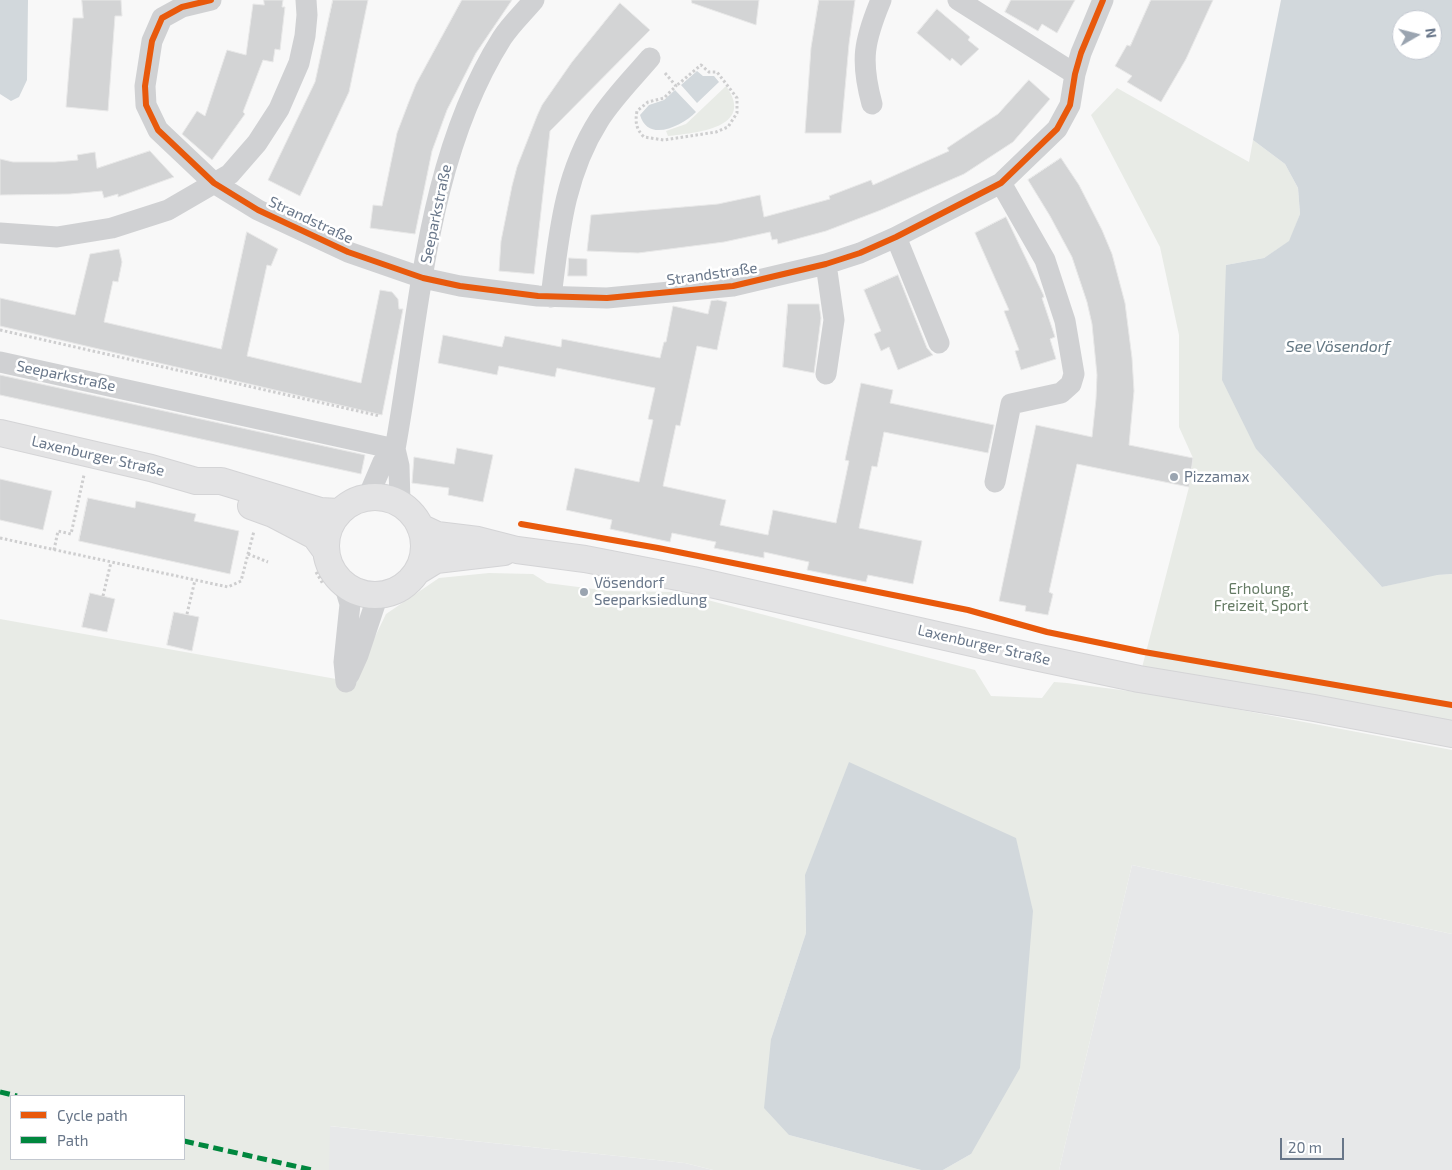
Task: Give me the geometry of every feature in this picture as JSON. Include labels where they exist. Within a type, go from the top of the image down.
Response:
[{"type":"main road","name":"Laxenburger Straße","points":[[0,433],[196,480],[221,481],[320,511],[339,512]]},
{"type":"main road","name":"Laxenburger Straße","points":[[196,480],[216,492],[273,514],[315,536],[320,558]]},
{"type":"main road","points":[[368,497],[384,497],[400,503],[410,510],[420,527],[424,554],[418,570],[408,582],[394,591],[378,595],[337,588],[336,577],[328,562],[320,558],[330,526],[339,512],[355,500],[368,497]]},
{"type":"main road","name":"Laxenburger Straße","points":[[420,527],[437,535],[478,540],[517,550],[585,559],[694,580],[1138,679],[1314,708],[1452,734]]},
{"type":"main road","name":"Laxenburger Straße","points":[[418,570],[436,560],[474,557],[517,550]]},
{"type":"street","points":[[158,9],[182,8],[211,0]]},
{"type":"street","points":[[0,233],[57,237],[112,228],[168,210],[230,174],[257,143],[279,109],[298,63],[306,36],[306,0]]},
{"type":"street","name":"Seeparkstraße","points":[[368,497],[388,447],[448,159],[477,82],[503,36],[534,0]]},
{"type":"street","points":[[872,104],[866,82],[864,49],[870,26],[881,0]]},
{"type":"street","points":[[958,0],[1075,74]]},
{"type":"street","name":"Strandstraße","points":[[158,9],[145,86],[146,105],[158,130],[214,183],[258,210],[348,252],[423,278],[460,286],[551,297],[607,298],[724,287],[826,264],[860,253],[896,237],[1001,183],[1057,129],[1070,105],[1075,74],[1081,53],[1103,0]]},
{"type":"street","points":[[551,297],[565,198],[580,154],[599,120],[656,63]]},
{"type":"street","points":[[995,482],[1011,404],[1061,393],[1069,386],[1074,374],[1066,321],[1046,260],[1001,183]]},
{"type":"street","points":[[896,237],[939,343]]},
{"type":"street","points":[[826,264],[834,320],[826,374]]},
{"type":"street","name":"Seeparkstraße","points":[[0,362],[388,447],[399,466],[400,503]]},
{"type":"street","points":[[337,588],[350,604],[344,662],[346,682],[358,655],[378,595]]},
{"type":"path","points":[[656,63],[676,86]]},
{"type":"path","points":[[701,65],[709,72],[717,72],[737,98],[737,113],[728,127],[716,132],[664,140],[644,138],[638,131],[637,111],[648,102],[664,98],[676,86],[701,65]]},
{"type":"path","points":[[0,330],[386,417],[388,447]]},
{"type":"path","points":[[54,550],[58,532],[71,534],[89,454]]},
{"type":"path","points":[[0,538],[228,587],[241,581],[254,529]]},
{"type":"path","points":[[248,554],[268,562]]},
{"type":"path","points":[[320,558],[318,576],[337,588]]},
{"type":"path","points":[[103,596],[111,562]]},
{"type":"path","points":[[187,614],[195,580]]},
{"type":"shaded area","points":[[1132,865],[1452,934],[1452,1170],[1059,1170]]},
{"type":"shaded area","points":[[329,1126],[685,1163],[713,1170],[329,1170]]},
{"type":"green space","points":[[726,86],[733,100],[734,111],[728,119],[719,126],[707,130],[668,136],[666,131],[686,124]]},
{"type":"green space","name":"Erholung, Freizeit, Sport","points":[[1117,88],[1249,162],[1253,140],[1285,164],[1298,188],[1300,214],[1290,241],[1264,258],[1226,265],[1256,449],[1382,587],[1433,575],[1452,574],[1452,724],[1139,679],[1189,487],[1193,458],[1179,427],[1179,335],[1160,247],[1091,115]]},
{"type":"green space","points":[[489,573],[533,574],[547,583],[610,591],[677,592],[975,670],[991,696],[1042,698],[1054,682],[1067,683],[1167,696],[1452,750],[1452,934],[1132,865],[1059,1170],[943,1170],[971,1154],[805,875],[806,933],[771,1039],[789,1135],[921,1170],[713,1170],[685,1163],[330,1126],[329,1170],[0,1170],[0,619],[353,682],[386,614],[439,578]]},
{"type":"water","points":[[0,0],[28,0],[27,80],[19,97],[11,101],[0,94]]},
{"type":"water","name":"See Vösendorf","points":[[1281,0],[1452,0],[1452,574],[1437,575],[1382,587],[1256,449],[1222,380],[1226,265],[1264,258],[1289,241],[1300,214],[1298,188],[1285,164],[1253,140]]},
{"type":"water","points":[[697,71],[703,76],[714,76],[719,82],[697,103],[681,85]]},
{"type":"water","points":[[675,90],[696,112],[682,122],[666,129],[650,128],[644,123],[640,115],[649,105],[664,100]]},
{"type":"water","points":[[849,762],[1016,838],[1033,911],[1020,1068],[971,1154],[943,1170],[921,1170],[789,1135],[764,1108],[771,1039],[806,933],[805,875]]},
{"type":"building","points":[[82,0],[121,0],[122,16],[115,16],[108,111],[66,107],[73,18],[83,18]]},
{"type":"building","points":[[264,0],[283,0],[282,7],[285,7],[280,50],[275,49],[273,62],[263,60],[243,112],[245,114],[212,160],[182,134],[197,111],[205,116],[227,50],[246,55],[253,4],[264,5]]},
{"type":"building","points":[[333,0],[368,0],[349,92],[300,196],[268,180],[315,82]]},
{"type":"building","points":[[462,0],[512,0],[476,53],[447,110],[432,151],[415,234],[370,228],[373,205],[382,206],[397,133],[416,84]]},
{"type":"building","points":[[692,0],[759,0],[756,25],[692,3]]},
{"type":"building","points":[[819,0],[855,0],[841,133],[805,133],[811,48]]},
{"type":"building","points":[[1011,0],[1075,0],[1057,33],[1042,24],[1038,31],[1005,12]]},
{"type":"building","points":[[1151,0],[1213,0],[1186,59],[1161,102],[1127,82],[1132,76],[1115,66],[1127,45],[1130,46]]},
{"type":"building","points":[[620,3],[650,30],[550,131],[534,274],[499,271],[501,241],[512,186],[517,167],[537,116],[542,105],[572,62]]},
{"type":"building","points":[[937,9],[970,37],[968,40],[979,49],[961,66],[952,58],[950,61],[917,33]]},
{"type":"building","points":[[1029,80],[1050,99],[1013,142],[964,174],[881,210],[826,231],[778,244],[777,239],[772,240],[770,232],[724,242],[638,253],[587,251],[591,215],[718,204],[760,195],[764,217],[830,199],[829,196],[871,180],[873,185],[949,151],[947,148],[998,114]]},
{"type":"building","points":[[150,151],[174,177],[118,197],[118,194],[104,198],[102,191],[70,194],[0,195],[0,159],[13,162],[55,162],[78,160],[77,155],[95,152],[97,168]]},
{"type":"building","points":[[1061,158],[1079,185],[1102,230],[1112,254],[1125,303],[1134,391],[1129,445],[1193,458],[1189,487],[1077,464],[1049,592],[1053,594],[1048,615],[1025,611],[1026,606],[999,601],[1036,425],[1092,437],[1097,375],[1092,324],[1087,302],[1072,257],[1028,180]]},
{"type":"building","points":[[1006,217],[1043,294],[1044,297],[1042,298],[1055,337],[1050,339],[1056,359],[1021,370],[1015,351],[1019,350],[1004,311],[1009,310],[975,233]]},
{"type":"building","points":[[247,232],[278,249],[271,266],[267,265],[247,356],[361,383],[380,290],[392,292],[398,299],[399,309],[403,309],[382,415],[0,326],[0,298],[75,315],[90,254],[119,249],[122,262],[118,282],[113,281],[104,322],[221,349]]},
{"type":"building","points":[[569,258],[587,259],[587,276],[568,276]]},
{"type":"building","points":[[898,275],[927,348],[933,355],[898,370],[889,347],[881,351],[874,334],[881,331],[864,290]]},
{"type":"building","points":[[711,301],[727,302],[717,350],[697,346],[680,426],[676,425],[663,486],[726,500],[720,525],[768,535],[773,510],[836,523],[849,461],[845,460],[861,383],[893,390],[890,403],[994,425],[988,453],[884,432],[877,467],[872,466],[859,528],[922,541],[913,584],[868,575],[866,582],[807,570],[809,562],[764,552],[764,558],[714,548],[716,542],[672,533],[670,542],[610,529],[612,520],[566,510],[575,468],[639,482],[653,420],[648,419],[655,388],[557,368],[555,377],[499,366],[497,375],[438,363],[443,335],[502,347],[505,336],[561,347],[562,339],[660,358],[664,342],[666,342],[673,306],[708,314]]},
{"type":"building","points":[[788,304],[819,304],[821,318],[814,373],[783,367]]},
{"type":"building","points":[[0,375],[365,455],[361,474],[0,395]]},
{"type":"building","points":[[457,448],[493,455],[483,502],[448,495],[449,488],[412,483],[414,457],[454,464]]},
{"type":"building","points":[[0,479],[52,491],[43,530],[0,520]]},
{"type":"building","points":[[88,498],[135,508],[136,501],[196,514],[194,521],[239,531],[230,574],[79,541]]},
{"type":"building","points":[[90,593],[115,599],[107,632],[82,627]]},
{"type":"building","points":[[174,612],[199,617],[192,651],[167,645]]},
{"type":"marked path","points":[[0,1092],[13,1095]]},
{"type":"marked path","points":[[185,1141],[312,1170]]},
{"type":"cycle path","points":[[211,0],[182,7],[162,18],[152,41],[145,86],[146,105],[158,130],[214,183],[258,210],[348,252],[423,278],[460,286],[538,296],[607,298],[733,286],[826,264],[860,253],[896,237],[1001,183],[1057,129],[1070,105],[1075,74],[1081,53],[1103,0]]},
{"type":"cycle path","points":[[521,524],[658,548],[968,610],[1047,632],[1144,652],[1452,705]]},
{"type":"place","name":"Pizzamax","points":[[1174,477]]},
{"type":"place","name":"Vösendorf Seeparksiedlung","points":[[584,592]]}]
